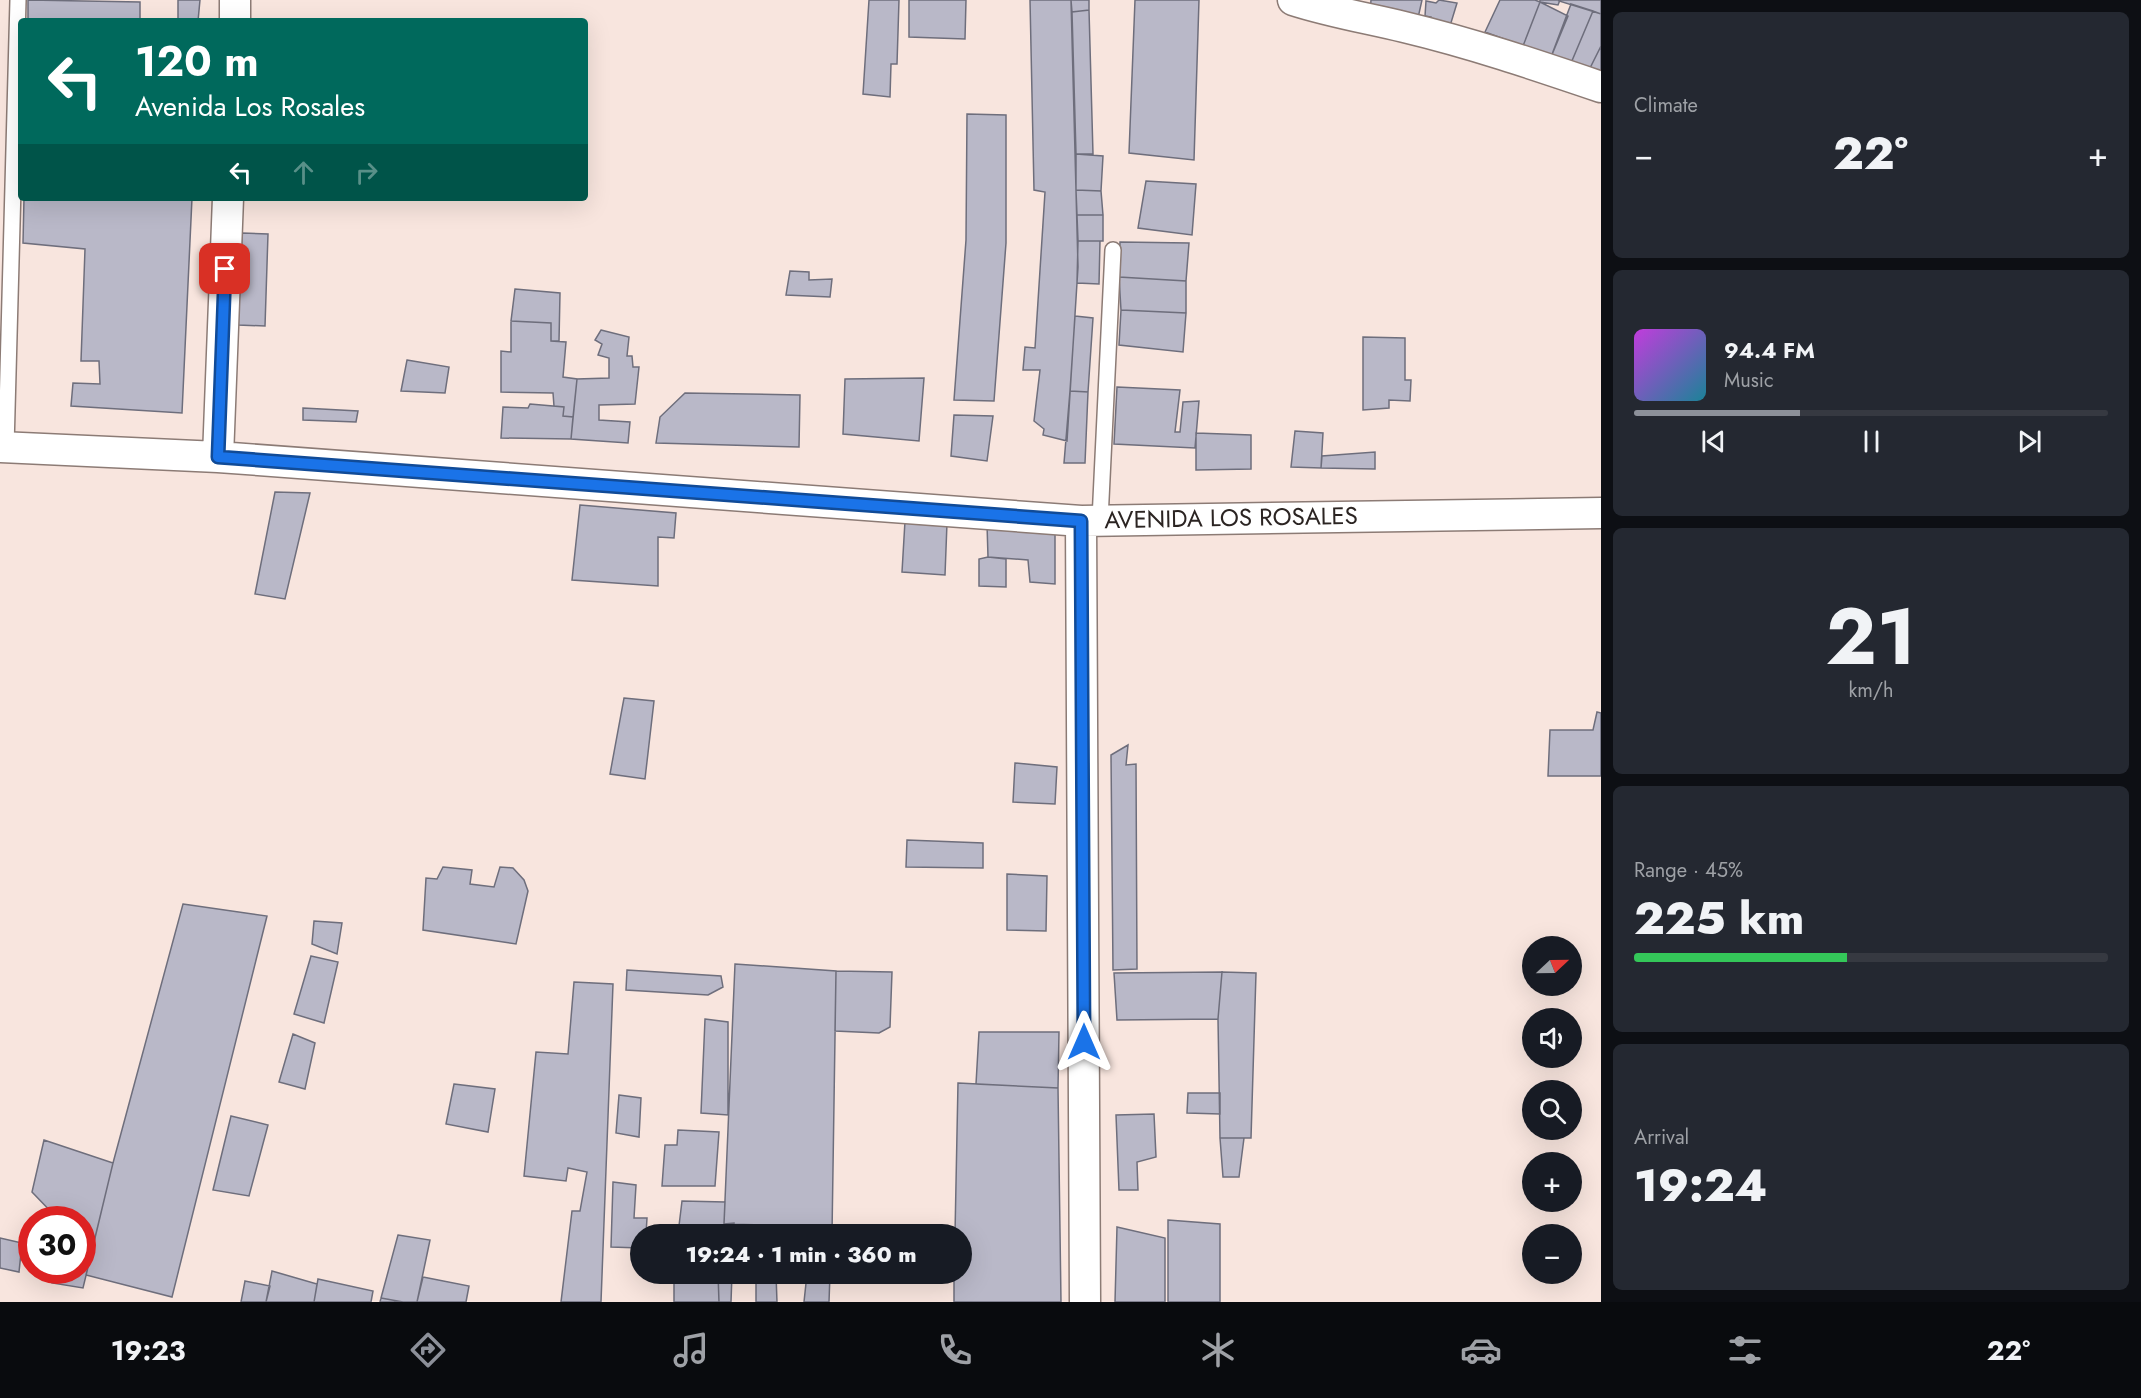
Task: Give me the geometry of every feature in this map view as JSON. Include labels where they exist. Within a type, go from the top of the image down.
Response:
[{"type":"street","points":[[234,18],[235,0]]},
{"type":"street","points":[[1293,0],[1335,13],[1438,36],[1601,87]]},
{"type":"street","points":[[218,457],[228,201]]},
{"type":"street","name":"AVENIDA LOS ROSALES","points":[[3,447],[218,457],[1091,521],[1601,513]]},
{"type":"street","points":[[1085,1302],[1091,521]]},
{"type":"lane","points":[[3,447],[18,0]]},
{"type":"lane","points":[[1091,521],[1113,250]]},
{"type":"building","points":[[28,0],[140,2],[140,18],[28,18]]},
{"type":"building","points":[[178,0],[200,0],[198,18],[178,18]]},
{"type":"building","points":[[869,0],[899,0],[897,64],[891,64],[890,97],[863,94]]},
{"type":"building","points":[[909,0],[966,0],[965,39],[909,37]]},
{"type":"building","points":[[1030,0],[1071,0],[1078,267],[1067,441],[1043,435],[1044,429],[1034,421],[1040,370],[1023,370],[1025,347],[1035,348],[1045,192],[1034,190]]},
{"type":"building","points":[[1071,0],[1089,0],[1089,10],[1072,12]]},
{"type":"building","points":[[1135,0],[1199,0],[1194,160],[1129,153]]},
{"type":"building","points":[[1371,0],[1422,0],[1418,18],[1370,13]]},
{"type":"building","points":[[1439,0],[1457,3],[1450,26],[1429,23],[1431,17],[1425,16],[1426,1],[1436,3]]},
{"type":"building","points":[[1500,0],[1540,2],[1523,46],[1485,32]]},
{"type":"building","points":[[1540,0],[1560,0],[1558,5],[1540,2]]},
{"type":"building","points":[[1601,0],[1601,14],[1559,1]]},
{"type":"building","points":[[1540,2],[1568,16],[1551,57],[1523,46]]},
{"type":"building","points":[[1571,4],[1593,11],[1571,63],[1551,57]]},
{"type":"building","points":[[1089,10],[1093,154],[1076,154],[1072,12]]},
{"type":"building","points":[[1593,11],[1601,14],[1601,46],[1589,70],[1571,63]]},
{"type":"building","points":[[1601,46],[1601,74],[1589,70]]},
{"type":"building","points":[[967,114],[1006,115],[1006,243],[994,401],[954,400],[966,240]]},
{"type":"building","points":[[1076,154],[1103,156],[1101,191],[1076,190]]},
{"type":"building","points":[[1146,181],[1196,184],[1192,235],[1138,228]]},
{"type":"building","points":[[1076,190],[1101,191],[1103,215],[1077,215]]},
{"type":"building","points":[[24,201],[192,201],[182,413],[71,406],[73,383],[100,384],[99,361],[81,361],[85,249],[23,243]]},
{"type":"building","points":[[1077,215],[1103,215],[1103,241],[1078,241]]},
{"type":"building","points":[[242,233],[268,234],[265,326],[238,325]]},
{"type":"building","points":[[1078,241],[1100,241],[1099,284],[1077,283]]},
{"type":"building","points":[[1120,242],[1189,243],[1186,281],[1119,277]]},
{"type":"building","points":[[790,271],[809,272],[809,280],[832,279],[830,297],[786,295]]},
{"type":"building","points":[[1119,277],[1186,281],[1186,313],[1121,310]]},
{"type":"building","points":[[515,289],[560,293],[559,341],[551,341],[551,323],[511,321]]},
{"type":"building","points":[[1121,310],[1186,313],[1183,352],[1119,345]]},
{"type":"building","points":[[1075,316],[1093,318],[1088,392],[1070,391]]},
{"type":"building","points":[[511,321],[551,323],[551,341],[566,342],[563,377],[577,379],[573,417],[563,416],[564,407],[554,406],[553,393],[501,392],[501,351],[511,352]]},
{"type":"building","points":[[601,330],[629,337],[627,356],[632,356],[633,367],[639,367],[635,404],[599,405],[599,420],[630,422],[628,443],[571,439],[577,379],[609,378],[609,358],[598,355],[602,344],[595,340]]},
{"type":"building","points":[[1363,337],[1405,338],[1405,380],[1411,380],[1410,401],[1389,400],[1389,408],[1363,410]]},
{"type":"building","points":[[407,360],[449,367],[445,393],[401,391]]},
{"type":"building","points":[[924,378],[919,441],[843,434],[845,379]]},
{"type":"building","points":[[1117,387],[1180,390],[1175,432],[1180,432],[1183,402],[1199,401],[1195,448],[1114,444]]},
{"type":"building","points":[[1070,391],[1088,392],[1085,463],[1064,463]]},
{"type":"building","points":[[685,393],[800,395],[799,447],[656,443],[660,417]]},
{"type":"building","points":[[530,404],[564,407],[563,416],[573,417],[571,439],[501,438],[503,407],[528,408]]},
{"type":"building","points":[[303,408],[358,411],[356,422],[303,420]]},
{"type":"building","points":[[954,415],[993,416],[987,461],[951,456]]},
{"type":"building","points":[[1295,431],[1323,433],[1321,468],[1291,467]]},
{"type":"building","points":[[1196,433],[1251,435],[1251,469],[1196,470]]},
{"type":"building","points":[[1375,452],[1375,469],[1321,468],[1322,456]]},
{"type":"building","points":[[275,492],[310,493],[285,599],[255,594]]},
{"type":"building","points":[[580,505],[676,513],[674,538],[658,537],[658,586],[572,580]]},
{"type":"building","points":[[905,521],[947,523],[945,575],[902,572]]},
{"type":"building","points":[[987,524],[1055,527],[1055,584],[1030,582],[1028,560],[988,557]]},
{"type":"building","points":[[988,557],[1006,559],[1006,587],[979,586],[979,559]]},
{"type":"building","points":[[624,698],[654,701],[645,779],[610,774]]},
{"type":"building","points":[[1597,712],[1601,713],[1601,776],[1548,776],[1550,730],[1593,730]]},
{"type":"building","points":[[1128,745],[1126,765],[1136,764],[1137,969],[1113,970],[1111,755]]},
{"type":"building","points":[[1015,763],[1057,767],[1055,804],[1013,802]]},
{"type":"building","points":[[907,840],[983,843],[983,868],[906,867]]},
{"type":"building","points":[[443,867],[472,870],[470,884],[494,887],[500,867],[513,868],[524,880],[528,891],[516,944],[423,930],[426,878],[437,879]]},
{"type":"building","points":[[1007,874],[1047,876],[1046,931],[1007,930]]},
{"type":"building","points":[[183,904],[267,916],[172,1297],[96,1278],[96,1234]]},
{"type":"building","points":[[314,921],[342,923],[337,954],[312,944]]},
{"type":"building","points":[[311,956],[338,962],[324,1023],[294,1014]]},
{"type":"building","points":[[735,964],[836,971],[832,1224],[724,1224]]},
{"type":"building","points":[[627,970],[721,976],[723,987],[708,995],[626,990]]},
{"type":"building","points":[[836,971],[892,972],[890,1027],[879,1033],[835,1031]]},
{"type":"building","points":[[1222,972],[1218,1019],[1117,1020],[1114,973]]},
{"type":"building","points":[[1222,972],[1256,973],[1251,1138],[1220,1138],[1218,1019]]},
{"type":"building","points":[[574,982],[613,984],[601,1302],[561,1302],[572,1211],[580,1211],[587,1172],[568,1168],[566,1181],[524,1176],[536,1052],[568,1054]]},
{"type":"building","points":[[705,1019],[728,1022],[728,1115],[701,1113]]},
{"type":"building","points":[[979,1032],[1059,1032],[1058,1088],[976,1084]]},
{"type":"building","points":[[293,1034],[315,1043],[305,1089],[279,1082]]},
{"type":"building","points":[[958,1083],[1058,1088],[1061,1302],[954,1302],[954,1284],[972,1284],[972,1224],[955,1224]]},
{"type":"building","points":[[454,1084],[495,1089],[488,1132],[446,1124]]},
{"type":"building","points":[[1188,1093],[1220,1093],[1220,1114],[1187,1113]]},
{"type":"building","points":[[619,1095],[641,1098],[639,1137],[616,1133]]},
{"type":"building","points":[[1154,1114],[1156,1157],[1137,1162],[1138,1190],[1119,1190],[1116,1115]]},
{"type":"building","points":[[231,1116],[268,1125],[249,1196],[213,1190]]},
{"type":"building","points":[[678,1130],[719,1132],[715,1186],[662,1186],[665,1145],[677,1145]]},
{"type":"building","points":[[1220,1138],[1244,1138],[1239,1177],[1223,1177]]},
{"type":"building","points":[[44,1140],[113,1163],[96,1234],[96,1206],[46,1206],[32,1192]]},
{"type":"building","points":[[613,1182],[636,1185],[634,1218],[647,1218],[647,1224],[630,1224],[630,1248],[611,1247]]},
{"type":"building","points":[[682,1201],[725,1202],[724,1224],[679,1224]]},
{"type":"building","points":[[1168,1220],[1220,1224],[1220,1302],[1168,1302]]},
{"type":"building","points":[[1117,1227],[1165,1238],[1165,1302],[1115,1302]]},
{"type":"building","points":[[398,1235],[430,1240],[417,1302],[381,1298]]},
{"type":"building","points":[[0,1238],[18,1242],[18,1272],[0,1268]]},
{"type":"building","points":[[272,1271],[317,1284],[314,1302],[266,1302]]},
{"type":"building","points":[[423,1277],[469,1286],[466,1302],[417,1302]]},
{"type":"building","points":[[318,1279],[373,1291],[371,1302],[314,1302]]},
{"type":"building","points":[[245,1281],[270,1286],[266,1302],[241,1302]]},
{"type":"building","points":[[58,1284],[84,1284],[83,1288]]},
{"type":"building","points":[[674,1284],[718,1284],[719,1302],[674,1302]]},
{"type":"building","points":[[718,1284],[732,1284],[731,1302],[719,1302]]},
{"type":"building","points":[[756,1284],[776,1284],[777,1302],[756,1302]]},
{"type":"building","points":[[806,1284],[830,1284],[829,1302],[804,1302]]},
{"type":"building","points":[[381,1298],[403,1302],[380,1302]]},
{"type":"route","points":[[225,269],[218,457],[1081,521],[1084,1042]]}]
